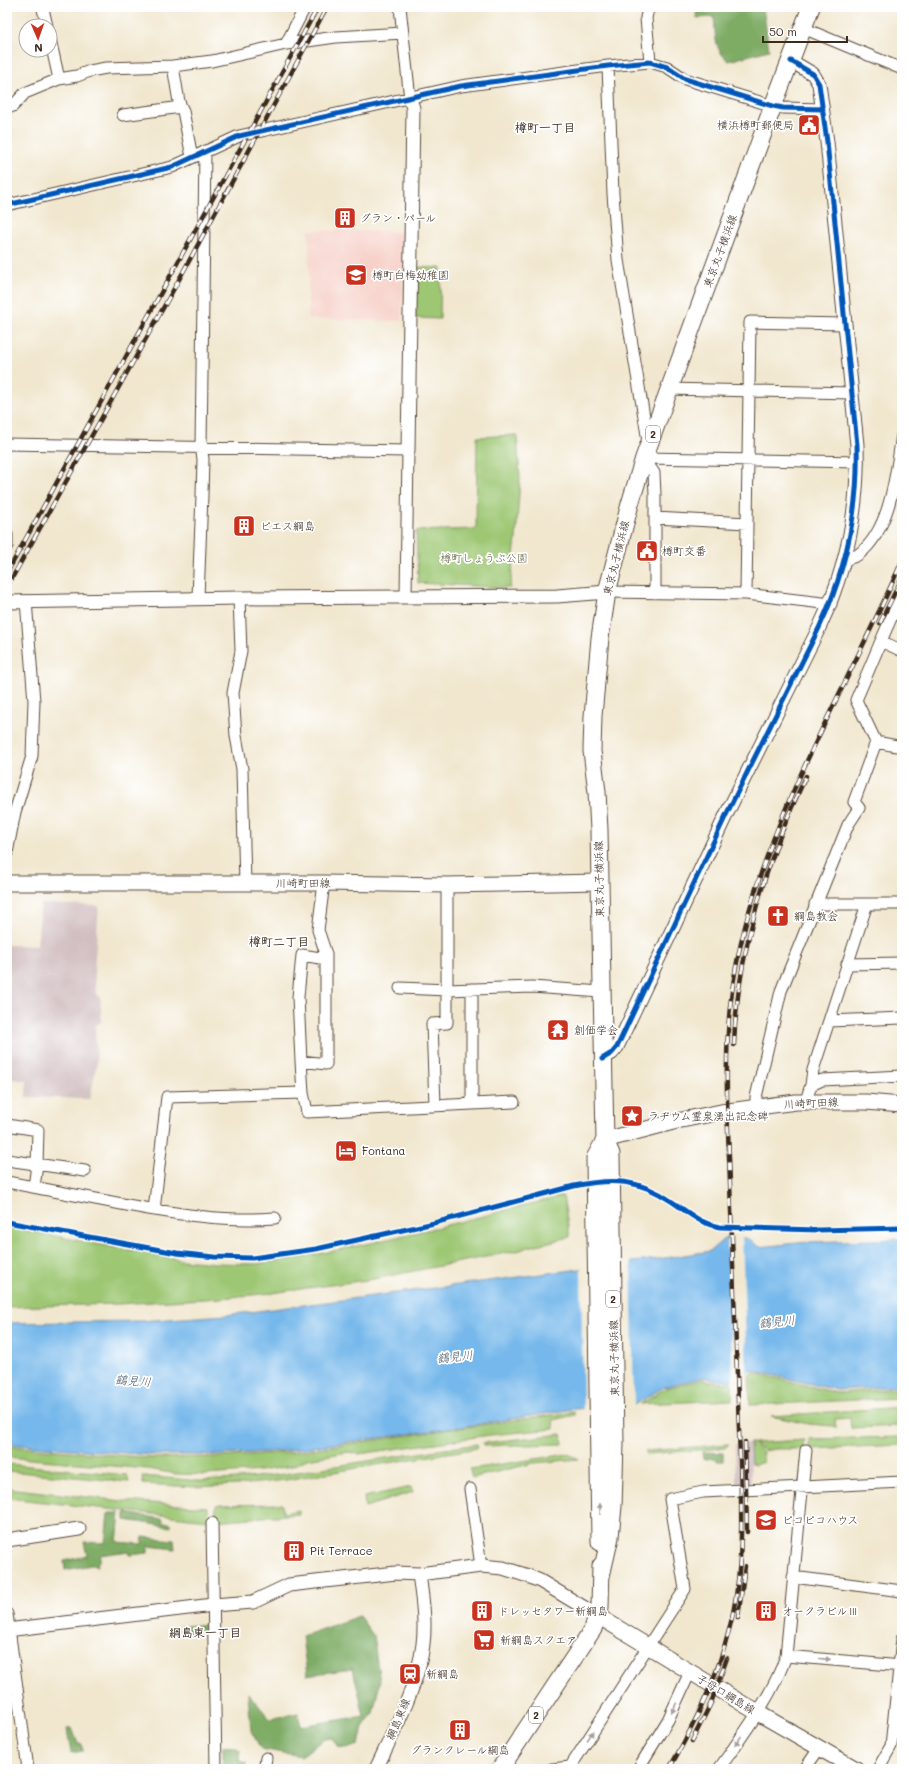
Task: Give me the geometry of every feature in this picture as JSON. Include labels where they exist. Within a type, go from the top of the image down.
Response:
[{"type":"main road","name":"東京丸子横浜線","points":[[601,1576],[611,1529],[615,1444],[604,1150],[597,799],[592,751],[596,679],[607,592],[630,504],[668,390],[811,7]]},
{"type":"main road","name":"川崎町田線","points":[[7,883],[324,883],[447,885],[599,882]]},
{"type":"main road","name":"川崎町田線","points":[[604,1150],[678,1121],[721,1112],[806,1101],[866,1102],[902,1105]]},
{"type":"main road","name":"東京丸子横浜線","points":[[500,1769],[593,1629],[598,1616],[601,1576],[598,1446],[604,1150]]},
{"type":"main road","name":"子母口綱島線","points":[[598,1616],[758,1713],[820,1747],[856,1769]]},
{"type":"street","points":[[286,44],[305,7]]},
{"type":"street","points":[[400,7],[410,99],[413,108],[406,596]]},
{"type":"street","points":[[650,62],[646,18],[648,9],[652,7]]},
{"type":"street","points":[[43,9],[45,18]]},
{"type":"street","points":[[803,28],[902,69]]},
{"type":"street","points":[[7,108],[13,106],[25,93],[59,79],[77,76],[90,71],[106,68],[172,66],[212,61],[286,44],[336,36],[404,33]]},
{"type":"street","points":[[54,58],[59,79]]},
{"type":"street","points":[[602,1058],[612,1053],[617,1047],[727,813],[830,604],[845,560],[851,528],[858,462],[853,394],[844,324],[823,109],[817,79],[806,68],[791,60]]},
{"type":"street","points":[[7,205],[172,167],[238,136],[410,99],[461,86],[608,66],[650,62],[667,67],[685,79],[773,106],[823,109]]},
{"type":"street","points":[[172,66],[192,157]]},
{"type":"street","points":[[608,66],[613,194],[618,260],[647,452],[654,473],[655,593]]},
{"type":"street","points":[[123,115],[181,107]]},
{"type":"street","points":[[198,598],[203,459],[201,446],[205,151]]},
{"type":"street","points":[[746,594],[750,322],[844,324]]},
{"type":"street","points":[[668,390],[853,394]]},
{"type":"street","points":[[845,560],[858,554],[880,527],[895,481],[902,436]]},
{"type":"street","points":[[7,444],[201,446],[408,451]]},
{"type":"street","points":[[647,452],[748,460],[858,462]]},
{"type":"street","points":[[655,518],[747,523]]},
{"type":"street","points":[[7,535],[7,546]]},
{"type":"street","points":[[7,602],[198,598],[557,596],[607,592],[746,594],[830,604]]},
{"type":"street","points":[[756,1108],[756,1097],[781,991],[848,825],[859,808],[854,802],[876,742],[856,700],[902,593]]},
{"type":"street","points":[[239,598],[241,651],[234,693],[236,736],[242,769],[245,884]]},
{"type":"street","points":[[7,853],[16,812],[32,756],[34,701],[26,601]]},
{"type":"street","points":[[881,641],[902,651]]},
{"type":"street","points":[[876,742],[901,745]]},
{"type":"street","points":[[301,1061],[326,1064],[326,954],[318,930],[324,883]]},
{"type":"street","points":[[435,1105],[432,1024],[447,1023],[447,885]]},
{"type":"street","points":[[815,904],[902,904]]},
{"type":"street","points":[[806,1101],[811,1085],[812,1070],[867,904]]},
{"type":"street","points":[[326,959],[302,955],[298,997],[303,1093],[307,1112],[514,1102]]},
{"type":"street","points":[[847,964],[902,963]]},
{"type":"street","points":[[400,988],[448,990],[532,987],[601,992]]},
{"type":"street","points":[[472,988],[472,1104]]},
{"type":"street","points":[[829,1021],[902,1018]]},
{"type":"street","points":[[811,1085],[822,1080],[902,1076]]},
{"type":"street","points":[[154,1210],[167,1097],[303,1093]]},
{"type":"street","points":[[7,1125],[38,1130],[37,1165],[34,1187]]},
{"type":"street","points":[[7,1160],[84,1171]]},
{"type":"street","points":[[7,1182],[154,1210],[226,1219],[275,1218]]},
{"type":"street","points":[[719,1769],[758,1713],[779,1676],[786,1656],[801,1486],[806,1450]]},
{"type":"street","points":[[552,1769],[572,1768],[685,1589],[670,1499],[703,1492],[902,1482]]},
{"type":"street","points":[[470,1489],[481,1566]]},
{"type":"street","points":[[212,1523],[216,1769]]},
{"type":"street","points":[[7,1540],[79,1529]]},
{"type":"street","points":[[8,1630],[213,1605],[253,1602],[289,1585],[396,1573],[420,1574],[481,1566],[509,1569],[534,1579],[598,1616]]},
{"type":"street","name":"綱島東線","points":[[376,1769],[395,1728],[418,1671],[423,1644],[423,1612],[420,1574]]},
{"type":"street","points":[[793,1577],[902,1591]]},
{"type":"street","points":[[7,1614],[28,1769]]},
{"type":"street","points":[[878,1769],[891,1746],[901,1666],[902,1639]]},
{"type":"street","points":[[786,1656],[901,1666]]},
{"type":"street","points":[[638,1769],[668,1720],[690,1672]]},
{"type":"street","points":[[805,1769],[820,1747]]},
{"type":"shaded area","name":"樽町白梅幼稚園","points":[[309,230],[404,232],[402,321],[308,319]]},
{"type":"shaded area","points":[[41,904],[99,906],[94,970],[96,994],[100,997],[102,1021],[95,1026],[97,1062],[90,1099],[26,1097],[27,1081],[7,1078],[7,945],[37,946]]},
{"type":"shaded area","points":[[750,1443],[751,1484],[736,1484],[735,1444]]},
{"type":"green space","points":[[763,7],[769,50],[729,61],[720,52],[718,47],[715,36],[714,17],[697,18],[695,8]]},
{"type":"green space","points":[[416,267],[441,268],[440,319],[415,318]]},
{"type":"green space","name":"樽町しょうぶ公園","points":[[517,435],[520,478],[516,539],[510,588],[418,583],[416,531],[476,529],[477,437]]},
{"type":"green space","points":[[563,1196],[570,1237],[521,1250],[374,1279],[272,1293],[221,1298],[118,1304],[7,1307],[7,1227],[182,1260],[215,1263],[257,1264],[299,1258],[362,1245]]},
{"type":"green space","points":[[752,1372],[837,1393],[902,1388],[902,1398],[750,1405],[749,1375]]},
{"type":"green space","points":[[704,1379],[710,1382],[732,1383],[732,1400],[640,1404],[666,1388]]},
{"type":"green space","points":[[902,1407],[902,1426],[851,1428],[850,1418],[835,1419],[836,1429],[833,1426],[808,1424],[771,1416]]},
{"type":"green space","points":[[574,1412],[575,1415],[553,1420],[554,1429],[490,1435],[359,1454],[348,1452],[307,1459],[292,1466],[260,1471],[206,1475],[176,1474],[148,1469],[7,1457],[7,1446],[152,1458],[223,1457],[290,1452]]},
{"type":"green space","points":[[562,1434],[563,1444],[484,1446],[483,1443]]},
{"type":"green space","points":[[902,1437],[902,1445],[809,1449],[809,1439]]},
{"type":"green space","points":[[804,1440],[803,1449],[775,1449],[764,1451],[754,1443]]},
{"type":"green space","points":[[750,1443],[753,1443],[763,1453],[763,1462],[755,1465],[751,1464]]},
{"type":"green space","points":[[477,1444],[478,1448],[286,1480],[240,1485],[195,1487],[143,1484],[142,1476],[201,1481],[239,1479],[284,1474]]},
{"type":"green space","points":[[729,1444],[725,1448],[646,1454],[646,1451]]},
{"type":"green space","points":[[702,1452],[723,1453],[723,1461],[717,1461],[717,1458],[703,1459]]},
{"type":"green space","points":[[568,1454],[579,1459],[534,1463],[472,1478],[470,1469]]},
{"type":"green space","points":[[7,1464],[127,1475],[129,1482],[7,1471]]},
{"type":"green space","points":[[411,1487],[413,1492],[365,1507],[364,1497]]},
{"type":"green space","points":[[7,1488],[123,1501],[208,1507],[208,1520],[7,1498]]},
{"type":"green space","points":[[282,1504],[283,1513],[299,1510],[299,1514],[215,1521],[216,1505]]},
{"type":"green space","points":[[108,1513],[120,1513],[117,1542],[142,1544],[143,1537],[174,1540],[175,1549],[148,1546],[148,1553],[130,1555],[129,1551],[100,1555],[100,1560],[97,1566],[91,1565],[65,1570],[64,1561],[87,1556],[84,1542],[105,1543]]},
{"type":"green space","points":[[125,1513],[163,1519],[162,1522],[171,1523],[171,1527],[125,1520]]},
{"type":"green space","points":[[359,1616],[373,1635],[380,1682],[373,1713],[363,1727],[359,1745],[349,1748],[338,1747],[332,1738],[325,1739],[301,1756],[261,1749],[251,1731],[248,1693],[270,1719],[298,1713],[301,1726],[364,1716],[353,1669],[307,1675],[302,1636]]},
{"type":"green space","points":[[208,1624],[208,1631],[179,1633],[178,1627]]},
{"type":"green space","points":[[72,1728],[78,1744],[82,1744],[83,1751],[71,1753],[67,1729]]},
{"type":"green space","points":[[223,1746],[234,1747],[240,1750],[239,1761],[247,1763],[246,1769],[223,1769]]},
{"type":"water","name":"鶴見川","points":[[725,1238],[746,1238],[760,1247],[807,1242],[902,1239],[902,1386],[837,1390],[751,1370],[731,1381],[713,1380],[704,1377],[664,1387],[634,1405],[574,1409],[460,1427],[281,1451],[219,1455],[151,1455],[7,1444],[7,1323],[139,1321],[227,1315],[672,1257],[710,1251]]},
{"type":"pier","points":[[727,1236],[742,1236],[747,1375],[733,1383]]},
{"type":"pier","points":[[631,1260],[634,1407],[583,1410],[581,1266]]},
{"type":"railway","points":[[7,573],[318,7]]},
{"type":"railway","points":[[7,587],[176,285],[327,7]]},
{"type":"railway","points":[[669,1769],[696,1719],[718,1666],[729,1630],[738,1581],[741,1531],[741,1480],[727,1050],[730,1007],[740,947],[756,890],[776,833],[799,778],[902,561]]},
{"type":"railway","points":[[880,623],[902,578]]},
{"type":"railway","points":[[734,1045],[736,1010],[741,976],[756,907],[779,840],[806,776]]},
{"type":"railway","points":[[745,1442],[747,1532]]},
{"type":"railway","points":[[738,1618],[745,1566]]},
{"type":"railway","points":[[692,1741],[711,1703],[727,1658]]},
{"type":"cycle path","points":[[602,1059],[612,1053],[617,1047],[727,813],[819,628],[837,584],[849,539],[856,493],[857,445],[827,142],[819,84],[813,74],[791,61]]},
{"type":"cycle path","points":[[7,205],[172,167],[239,136],[461,86],[608,66],[650,62],[667,67],[685,79],[773,106],[783,108],[823,109]]},
{"type":"cycle path","points":[[7,1222],[177,1253],[215,1257],[252,1258],[316,1249],[430,1224],[574,1186],[613,1181],[636,1184],[648,1188],[671,1201],[694,1217],[706,1223],[720,1227],[818,1230],[902,1228]]},
{"type":"place","name":"横浜樽町郵便局","points":[[809,125]]},
{"type":"place","name":"グラン・パール","points":[[345,218]]},
{"type":"place","name":"樽町白梅幼稚園","points":[[356,275]]},
{"type":"place","name":"ピエス綱島","points":[[244,526]]},
{"type":"place","name":"樽町交番","points":[[647,551]]},
{"type":"place","name":"綱島教会","points":[[778,916]]},
{"type":"place","name":"創価学会","points":[[558,1030]]},
{"type":"place","name":"ラヂウム霊泉湧出記念碑","points":[[632,1116]]},
{"type":"place","name":"Fontana","points":[[346,1151]]},
{"type":"place","name":"ピコピコハウス","points":[[766,1520]]},
{"type":"place","name":"Pit Terrace","points":[[294,1551]]},
{"type":"place","name":"ドレッセタワー新綱島","points":[[482,1611]]},
{"type":"place","name":"オークラビルⅢ","points":[[766,1611]]},
{"type":"place","name":"新綱島スクエア","points":[[484,1640]]},
{"type":"place","name":"新綱島","points":[[410,1674]]},
{"type":"place","name":"グランクレール綱島","points":[[460,1730]]},
{"type":"district","name":"樽町一丁目","points":[[545,128]]},
{"type":"district","name":"樽町二丁目","points":[[279,942]]},
{"type":"district","name":"綱島東一丁目","points":[[205,1633]]}]
